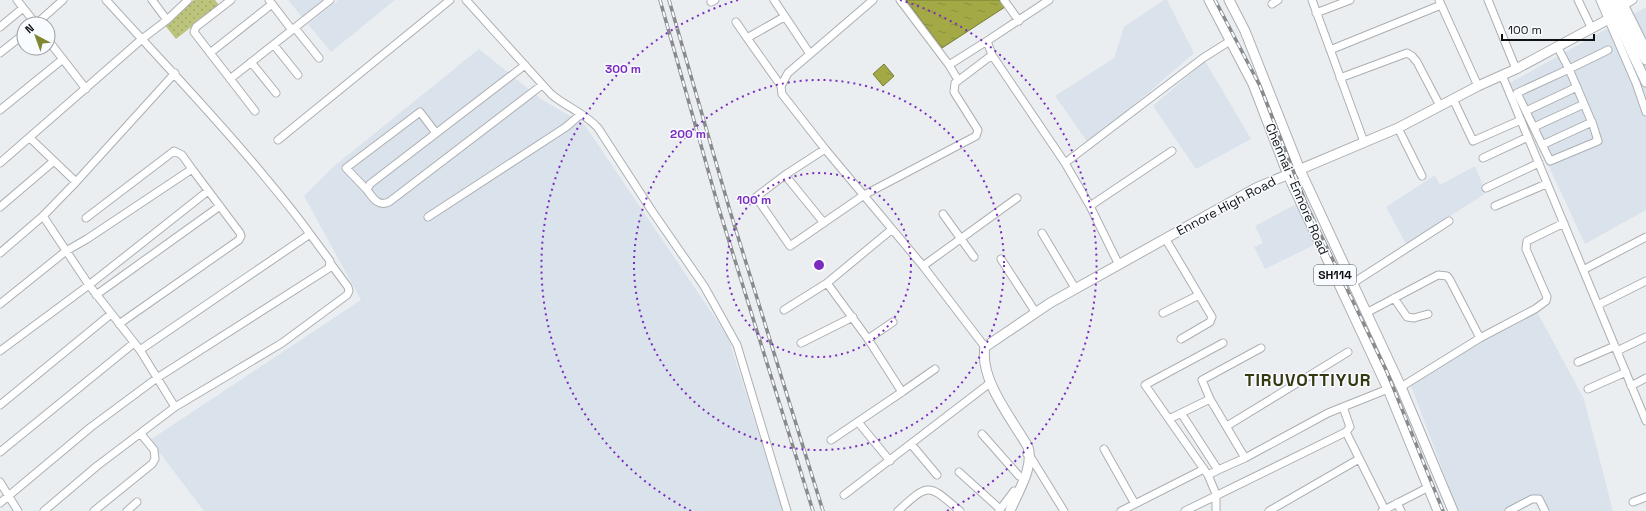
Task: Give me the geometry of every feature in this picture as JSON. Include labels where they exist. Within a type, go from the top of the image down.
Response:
[{"type":"main road","name":"Chennai - Ennore Road","points":[[1209,0],[1253,84],[1288,175],[1388,389],[1427,488],[1438,511]]},
{"type":"main road","name":"Chennai - Ennore Road","points":[[1229,0],[1245,31],[1300,170],[1326,228],[1368,312],[1401,386],[1452,511]]},
{"type":"main road","points":[[1608,0],[1617,9],[1646,60]]},
{"type":"main road","name":"Ennore High Road","points":[[985,347],[1075,288],[1256,188],[1398,128],[1478,86],[1516,69],[1591,27],[1617,9]]},
{"type":"main road","points":[[1617,9],[1646,82]]},
{"type":"main road","points":[[985,347],[983,358],[990,383],[1028,452],[1029,466],[1010,511]]},
{"type":"main road","points":[[1002,510],[1014,491],[1028,452]]},
{"type":"street","points":[[17,0],[30,16]]},
{"type":"street","points":[[45,16],[63,0]]},
{"type":"street","points":[[44,511],[97,466],[175,408],[282,343],[346,295],[349,291],[348,287],[285,200],[175,74],[106,0]]},
{"type":"street","points":[[152,0],[167,20]]},
{"type":"street","points":[[231,0],[194,30],[255,111]]},
{"type":"street","points":[[230,79],[330,0]]},
{"type":"street","points":[[278,140],[450,0]]},
{"type":"street","points":[[466,0],[542,85],[559,101],[593,122],[603,134],[652,211],[704,286],[737,344],[787,511]]},
{"type":"street","points":[[774,0],[810,54]]},
{"type":"street","points":[[781,86],[788,73],[873,0]]},
{"type":"street","points":[[900,0],[949,65],[958,80]]},
{"type":"street","points":[[1004,0],[1019,21]]},
{"type":"street","points":[[949,65],[1019,21],[1049,0]]},
{"type":"street","points":[[1272,4],[1278,0]]},
{"type":"street","points":[[1312,0],[1364,142]]},
{"type":"street","points":[[1316,13],[1350,0]]},
{"type":"street","points":[[1488,0],[1516,69]]},
{"type":"street","points":[[1578,0],[1591,27]]},
{"type":"street","points":[[1600,0],[1617,9],[1646,48]]},
{"type":"street","points":[[1617,9],[1633,0]]},
{"type":"street","points":[[0,163],[142,39],[167,20],[184,1]]},
{"type":"street","points":[[210,53],[270,2],[319,58]]},
{"type":"street","points":[[1330,50],[1440,2],[1478,86]]},
{"type":"street","points":[[0,27],[23,8]]},
{"type":"street","points":[[1617,9],[1636,83],[1646,112]]},
{"type":"street","points":[[748,38],[784,17]]},
{"type":"street","points":[[736,22],[781,86],[785,100],[891,230],[924,266],[985,347]]},
{"type":"street","points":[[0,53],[16,40]]},
{"type":"street","points":[[1065,163],[1203,58],[1230,40]]},
{"type":"street","points":[[987,41],[992,55],[1065,163],[1090,206],[1119,265]]},
{"type":"street","points":[[274,45],[298,75]]},
{"type":"street","points":[[1557,46],[1569,68],[1592,122],[1598,141],[1550,161],[1517,93],[1569,68],[1608,50]]},
{"type":"street","points":[[56,50],[86,89]]},
{"type":"street","points":[[1340,78],[1407,53],[1412,56],[1416,62],[1440,106]]},
{"type":"street","points":[[825,149],[785,175],[756,197],[787,246],[792,246],[864,195],[976,136],[978,130],[954,92],[953,87],[958,80],[992,55]]},
{"type":"street","points":[[0,110],[63,59]]},
{"type":"street","points":[[251,62],[276,93]]},
{"type":"street","points":[[367,190],[370,184],[525,65]]},
{"type":"street","points":[[0,253],[43,216],[175,74]]},
{"type":"street","points":[[1502,75],[1539,163],[1546,184],[1564,223],[1646,421]]},
{"type":"street","points":[[436,133],[420,112],[346,168],[367,190],[375,201],[383,204],[389,202],[542,85]]},
{"type":"street","points":[[1526,111],[1577,87]]},
{"type":"street","points":[[1453,99],[1473,141],[1521,120]]},
{"type":"street","points":[[1534,127],[1584,104]]},
{"type":"street","points":[[428,217],[566,127],[581,114]]},
{"type":"street","points":[[1542,145],[1592,122]]},
{"type":"street","points":[[1398,128],[1422,176]]},
{"type":"street","points":[[1483,158],[1528,137]]},
{"type":"street","points":[[30,138],[76,182]]},
{"type":"street","points":[[86,218],[174,151],[182,155],[240,233],[239,240],[119,324]]},
{"type":"street","points":[[1090,206],[1172,151]]},
{"type":"street","points":[[0,207],[54,161]]},
{"type":"street","points":[[1486,188],[1539,163]]},
{"type":"street","points":[[0,304],[66,251],[87,240],[192,169]]},
{"type":"street","points":[[785,175],[824,223]]},
{"type":"street","points":[[1495,206],[1546,184]]},
{"type":"street","points":[[0,351],[88,285],[208,191]]},
{"type":"street","points":[[924,266],[1017,198]]},
{"type":"street","points":[[96,295],[220,206]]},
{"type":"street","points":[[943,214],[974,256]]},
{"type":"street","points":[[43,216],[88,285],[140,350],[175,408]]},
{"type":"street","points":[[1353,283],[1449,221]]},
{"type":"street","points":[[1401,386],[1480,338],[1535,309],[1546,301],[1547,297],[1526,249],[1526,245],[1527,241],[1533,236],[1564,223]]},
{"type":"street","points":[[784,310],[826,283],[891,230]]},
{"type":"street","points":[[1042,232],[1075,288]]},
{"type":"street","points":[[140,350],[310,234]]},
{"type":"street","points":[[1583,270],[1646,237]]},
{"type":"street","points":[[1166,238],[1212,320],[1180,339]]},
{"type":"street","points":[[1001,259],[1036,313]]},
{"type":"street","points":[[0,503],[91,427],[157,378],[314,278],[329,268],[331,264]]},
{"type":"street","points":[[1368,312],[1438,275],[1447,276],[1480,338]]},
{"type":"street","points":[[1598,305],[1646,281]]},
{"type":"street","points":[[826,283],[853,317],[902,392]]},
{"type":"street","points":[[1163,312],[1199,295]]},
{"type":"street","points":[[1394,298],[1407,317],[1414,318],[1428,314]]},
{"type":"street","points":[[0,405],[111,314]]},
{"type":"street","points":[[801,343],[853,317]]},
{"type":"street","points":[[868,339],[893,322]]},
{"type":"street","points":[[1578,362],[1646,337]]},
{"type":"street","points":[[0,452],[134,343]]},
{"type":"street","points":[[1216,511],[1216,494],[1206,472],[1145,385],[1223,344]]},
{"type":"street","points":[[1245,458],[1210,399],[1202,380],[1261,348]]},
{"type":"street","points":[[1227,426],[1348,352]]},
{"type":"street","points":[[831,440],[935,368]]},
{"type":"street","points":[[1588,389],[1626,372]]},
{"type":"street","points":[[1631,386],[1646,378]]},
{"type":"street","points":[[844,494],[890,461],[990,383]]},
{"type":"street","points":[[1121,511],[1206,472],[1218,470],[1245,458],[1328,413],[1388,389]]},
{"type":"street","points":[[1169,419],[1210,399]]},
{"type":"street","points":[[1185,511],[1216,494],[1346,432],[1350,427],[1343,407]]},
{"type":"street","points":[[1181,413],[1218,470]]},
{"type":"street","points":[[858,422],[890,461]]},
{"type":"street","points":[[1346,432],[1383,510],[1427,488]]},
{"type":"street","points":[[94,511],[152,464],[155,459],[154,450],[141,434]]},
{"type":"street","points":[[982,434],[1019,476]]},
{"type":"street","points":[[911,444],[937,475]]},
{"type":"street","points":[[1104,449],[1135,504]]},
{"type":"street","points":[[1028,452],[1064,511]]},
{"type":"street","points":[[1269,511],[1359,459]]},
{"type":"street","points":[[959,472],[1002,510]]},
{"type":"street","points":[[0,482],[18,511]]},
{"type":"street","points":[[898,511],[923,490],[930,489],[936,491],[960,511]]},
{"type":"street","points":[[1633,502],[1646,497]]},
{"type":"street","points":[[1510,511],[1532,499],[1539,499],[1546,511]]},
{"type":"street","points":[[127,511],[137,502]]},
{"type":"street","points":[[1398,503],[1401,511]]},
{"type":"shaded area","points":[[194,0],[215,0],[219,5],[176,39],[164,24]]},
{"type":"shaded area","points":[[288,0],[323,0],[302,17]]},
{"type":"shaded area","points":[[338,0],[395,0],[331,52],[308,24]]},
{"type":"shaded area","points":[[1164,0],[1167,0],[1194,53],[1089,144],[1055,96],[1114,58],[1124,27]]},
{"type":"shaded area","points":[[1646,7],[1646,210],[1585,244],[1510,83]]},
{"type":"shaded area","points":[[479,49],[541,99],[584,124],[728,337],[783,511],[204,511],[150,440],[361,300],[304,196],[333,167]]},
{"type":"shaded area","points":[[1205,61],[1251,139],[1196,169],[1153,106]]},
{"type":"shaded area","points":[[1475,166],[1486,193],[1406,244],[1386,207],[1435,175],[1440,185]]},
{"type":"shaded area","points":[[1296,204],[1316,244],[1265,269],[1254,247],[1263,243],[1255,226]]},
{"type":"shaded area","points":[[1537,312],[1584,399],[1613,511],[1548,511],[1540,496],[1507,511],[1458,511],[1411,386],[1488,337]]},
{"type":"water","points":[[906,0],[999,0],[1005,7],[942,48]]},
{"type":"water","points":[[884,64],[894,76],[883,86],[873,74]]},
{"type":"railway","points":[[660,0],[719,209],[813,511]]},
{"type":"railway","points":[[669,0],[730,211],[823,511]]},
{"type":"railway","points":[[1215,0],[1260,86],[1307,206],[1387,372],[1443,511]]},
{"type":"district","name":"TIRUVOTTIYUR","points":[[1308,380]]}]
